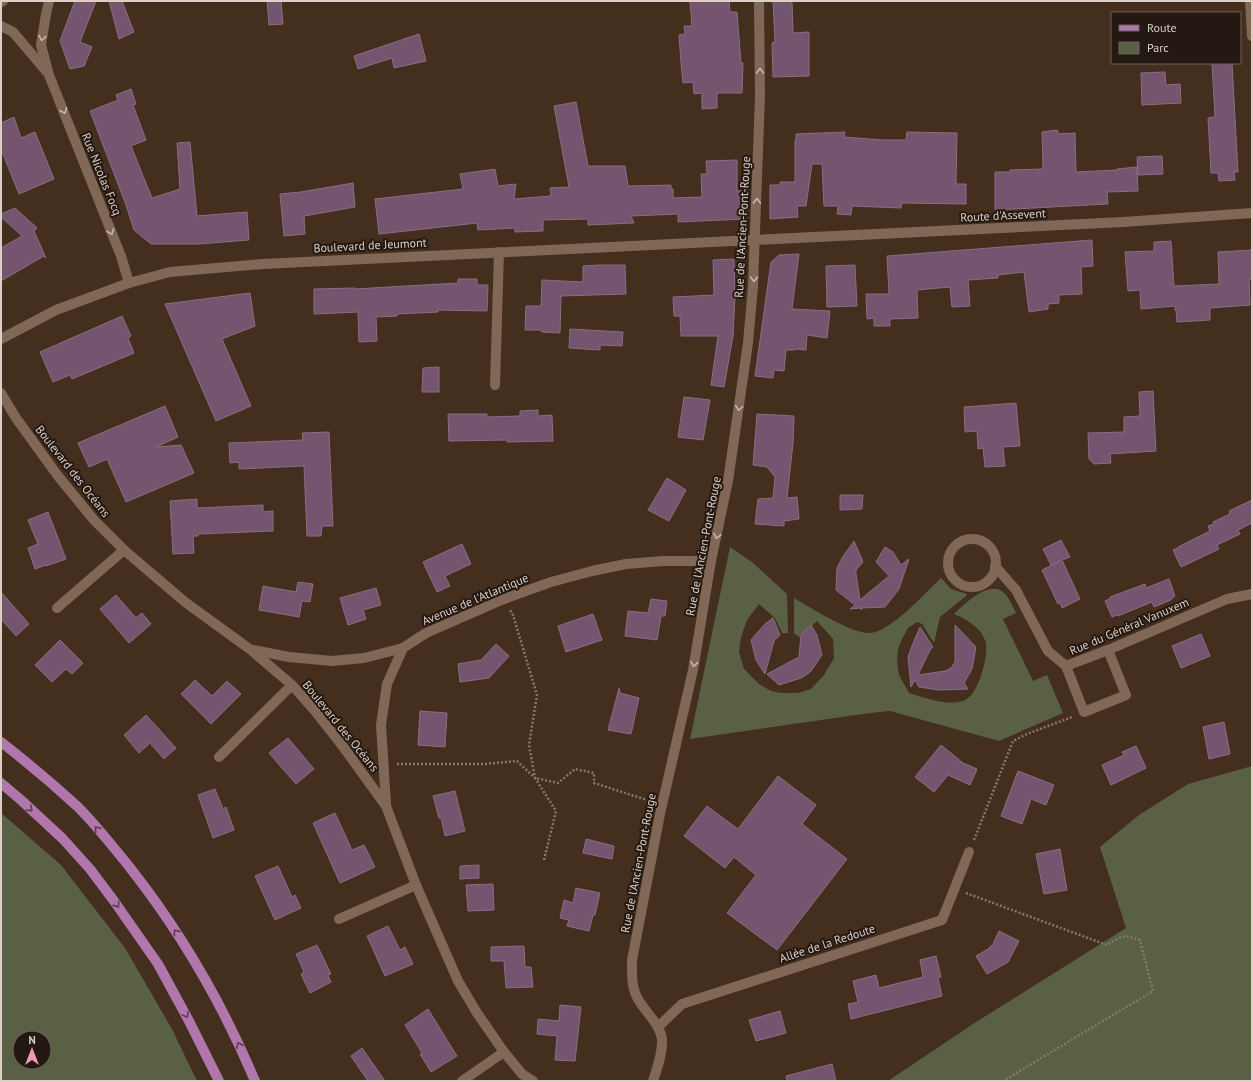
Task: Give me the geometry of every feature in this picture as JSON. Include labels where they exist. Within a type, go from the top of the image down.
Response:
[{"type":"main road","points":[[1,742],[36,769],[79,808],[114,847],[145,888],[185,945],[218,1002],[255,1081]]},
{"type":"main road","points":[[1,783],[63,839],[90,869],[114,901],[158,964],[219,1081]]},
{"type":"street","name":"Rue Nicolas Focq","points":[[49,1],[41,45],[49,75],[121,256],[129,284]]},
{"type":"street","name":"Rue de l'Ancien-Pont-Rouge","points":[[654,1081],[662,1050],[662,1038],[658,1027],[638,998],[632,979],[632,960],[662,804],[693,670],[728,481],[746,358],[753,286],[755,240],[760,96],[759,1]]},
{"type":"street","points":[[1250,1],[1252,13],[1252,36]]},
{"type":"street","name":"Rue Nicolas Focq","points":[[1,26],[13,32],[49,75]]},
{"type":"street","name":"Route d'Assevent","points":[[755,240],[1123,222],[1252,213]]},
{"type":"street","name":"Boulevard de Jeumont","points":[[1,339],[56,310],[129,284],[170,272],[263,264],[755,240]]},
{"type":"street","points":[[495,385],[499,252]]},
{"type":"street","name":"Boulevard des Océans","points":[[1,393],[16,418],[58,476],[94,520],[124,550],[185,602],[251,650],[292,685],[344,748],[386,806],[416,885],[458,981],[476,1013],[522,1074],[533,1081]]},
{"type":"street","points":[[975,540],[988,546],[993,552],[995,566],[993,573],[984,584],[970,587],[957,582],[952,576],[949,570],[948,558],[955,546],[961,542],[975,540]]},
{"type":"street","points":[[57,608],[124,550]]},
{"type":"street","name":"Avenue de l'Atlantique","points":[[251,650],[289,657],[332,661],[364,658],[403,648],[426,633],[504,599],[551,582],[626,564],[663,561],[712,561]]},
{"type":"street","name":"Rue du Général Vanuxem","points":[[995,566],[1016,590],[1048,651],[1066,666],[1108,650],[1227,599],[1252,594]]},
{"type":"street","points":[[386,806],[381,725],[387,684],[403,648]]},
{"type":"street","points":[[1066,666],[1084,712],[1126,696],[1108,650]]},
{"type":"street","points":[[219,756],[292,685]]},
{"type":"street","name":"Allée de la Redoute","points":[[658,1027],[682,1004],[942,920],[969,852]]},
{"type":"street","points":[[339,919],[416,885]]},
{"type":"street","points":[[462,1081],[504,1052]]},
{"type":"path","points":[[504,599],[513,615],[537,695],[529,745],[535,778]]},
{"type":"path","points":[[969,852],[1013,740],[1084,712]]},
{"type":"path","points":[[383,764],[484,764],[517,761],[535,778],[556,811],[544,860]]},
{"type":"path","points":[[535,778],[558,783],[575,769],[594,773],[594,784],[662,804]]},
{"type":"path","points":[[955,888],[1107,946],[1121,937],[1128,936],[1140,940],[1153,990],[1003,1081]]},
{"type":"green space","points":[[730,547],[752,562],[787,594],[788,633],[782,633],[775,618],[759,604],[747,620],[741,637],[739,652],[744,669],[759,684],[771,691],[781,693],[798,693],[811,689],[824,675],[834,658],[833,639],[817,621],[799,637],[794,633],[794,598],[842,625],[861,632],[869,633],[887,627],[897,620],[941,578],[951,589],[967,594],[940,617],[934,643],[922,624],[917,622],[908,628],[898,649],[897,662],[899,675],[909,693],[936,701],[950,703],[963,701],[973,692],[984,667],[986,643],[981,632],[966,620],[954,614],[975,596],[982,592],[994,589],[1000,590],[1005,594],[1010,600],[1016,613],[1003,619],[1033,681],[1047,675],[1063,713],[999,741],[890,711],[690,739]]},
{"type":"green space","points":[[1252,766],[1252,1081],[888,1081],[973,1024],[1126,928],[1100,847],[1139,815],[1188,784]]},
{"type":"green space","points":[[1,813],[61,865],[125,948],[172,1029],[197,1081],[1,1081]]},
{"type":"building","points":[[75,1],[96,1],[80,42],[92,47],[84,66],[70,69],[60,41]]},
{"type":"building","points":[[109,1],[122,1],[134,32],[119,39]]},
{"type":"building","points":[[267,1],[281,1],[283,24],[269,25]]},
{"type":"building","points":[[690,1],[729,1],[730,12],[737,12],[741,63],[743,63],[742,93],[717,93],[717,108],[702,109],[702,93],[694,94],[693,82],[683,83],[679,35],[685,34],[684,26],[692,26]]},
{"type":"building","points":[[773,1],[792,1],[793,33],[809,32],[809,76],[773,77],[772,43],[775,42]]},
{"type":"building","points":[[419,34],[426,61],[394,68],[392,58],[358,69],[354,56]]},
{"type":"building","points":[[1212,64],[1232,64],[1238,172],[1234,172],[1235,180],[1219,181],[1218,173],[1211,173],[1208,118],[1215,117]]},
{"type":"building","points":[[1165,72],[1166,85],[1180,84],[1181,103],[1142,105],[1141,73]]},
{"type":"building","points":[[131,89],[136,104],[133,105],[146,140],[131,146],[152,198],[180,189],[177,143],[190,142],[197,216],[247,212],[249,240],[199,244],[151,244],[134,230],[90,111],[118,100],[116,95]]},
{"type":"building","points":[[576,102],[588,166],[625,166],[628,186],[671,185],[671,189],[673,189],[673,198],[702,197],[701,174],[707,174],[706,161],[737,160],[737,191],[744,191],[745,219],[678,222],[678,214],[631,216],[634,223],[588,225],[588,219],[543,220],[543,231],[515,232],[515,228],[478,230],[477,223],[379,234],[375,199],[463,189],[460,174],[495,169],[498,186],[516,184],[514,199],[551,196],[550,188],[569,187],[554,106]]},
{"type":"building","points":[[14,117],[21,138],[35,132],[54,179],[19,194],[1,149],[1,123]]},
{"type":"building","points":[[1058,131],[1058,134],[1075,133],[1076,172],[1117,170],[1137,167],[1138,191],[1107,192],[1108,204],[995,210],[995,172],[1043,169],[1042,132]]},
{"type":"building","points":[[845,132],[844,137],[882,140],[906,140],[907,132],[957,133],[956,184],[966,184],[966,204],[902,203],[901,208],[852,206],[851,215],[837,214],[838,206],[824,206],[822,164],[812,164],[806,206],[797,206],[798,217],[770,219],[770,185],[780,185],[780,182],[795,182],[796,134]]},
{"type":"building","points":[[1162,156],[1163,174],[1138,175],[1137,157]]},
{"type":"building","points":[[353,183],[355,207],[304,216],[305,234],[284,236],[280,194]]},
{"type":"building","points":[[15,208],[37,228],[34,231],[46,258],[44,256],[1,281],[1,248],[22,236],[1,217],[1,214]]},
{"type":"building","points":[[1092,240],[1093,266],[1081,267],[1082,294],[1059,295],[1059,303],[1048,304],[1048,309],[1029,312],[1024,272],[998,275],[998,278],[968,280],[970,306],[952,307],[950,287],[917,290],[918,318],[890,319],[890,326],[874,326],[874,318],[867,319],[866,294],[889,294],[887,256]]},
{"type":"building","points":[[1171,241],[1174,286],[1219,284],[1218,252],[1252,250],[1252,279],[1249,279],[1250,305],[1210,308],[1210,320],[1177,322],[1175,306],[1141,309],[1140,290],[1128,291],[1125,252],[1154,251],[1154,242]]},
{"type":"building","points":[[799,254],[792,309],[830,311],[827,338],[807,335],[806,350],[786,350],[784,371],[774,370],[773,378],[755,376],[771,262],[779,255]]},
{"type":"building","points":[[734,259],[735,296],[733,336],[724,387],[711,385],[718,336],[681,336],[680,316],[674,316],[673,297],[714,295],[713,260]]},
{"type":"building","points":[[625,265],[626,294],[561,296],[560,333],[542,332],[540,330],[525,330],[526,306],[541,306],[542,280],[583,282],[583,266]]},
{"type":"building","points":[[855,265],[857,306],[827,307],[826,266]]},
{"type":"building","points":[[458,279],[477,279],[477,285],[488,285],[487,311],[438,310],[438,312],[397,314],[397,316],[376,317],[377,341],[359,342],[358,312],[314,314],[314,289],[355,289],[458,283]]},
{"type":"building","points":[[250,293],[255,326],[222,339],[251,406],[216,421],[165,304]]},
{"type":"building","points":[[122,316],[131,336],[128,338],[134,353],[72,379],[70,375],[53,382],[40,352]]},
{"type":"building","points":[[570,329],[623,332],[622,346],[600,345],[600,350],[569,348]]},
{"type":"building","points":[[439,367],[439,392],[422,392],[423,368]]},
{"type":"building","points":[[1153,391],[1156,451],[1110,454],[1111,463],[1094,464],[1089,459],[1088,433],[1124,432],[1124,417],[1140,416],[1139,392]]},
{"type":"building","points":[[684,397],[710,400],[703,440],[678,437]]},
{"type":"building","points":[[1016,403],[1020,446],[1003,447],[1005,466],[985,467],[983,448],[978,449],[977,431],[965,432],[964,407]]},
{"type":"building","points":[[165,406],[178,437],[156,447],[181,445],[194,473],[126,502],[107,459],[89,467],[78,443]]},
{"type":"building","points":[[538,410],[538,416],[552,415],[553,441],[449,441],[448,414],[487,414],[487,417],[520,416],[520,411]]},
{"type":"building","points":[[757,414],[794,416],[793,443],[787,498],[797,497],[799,519],[784,521],[784,526],[755,524],[758,499],[773,498],[775,477],[767,467],[753,465]]},
{"type":"building","points":[[329,432],[333,526],[322,526],[321,536],[307,536],[304,466],[239,469],[239,462],[230,463],[229,443],[303,440],[302,433]]},
{"type":"building","points":[[667,478],[686,490],[669,521],[648,510]]},
{"type":"building","points":[[840,495],[863,495],[862,509],[840,510]]},
{"type":"building","points":[[197,499],[197,508],[263,505],[263,512],[273,511],[273,531],[198,534],[198,536],[193,536],[194,553],[173,554],[170,501]]},
{"type":"building","points":[[1252,500],[1252,523],[1238,530],[1240,534],[1217,545],[1219,549],[1181,567],[1173,550],[1210,531],[1208,526],[1214,524],[1213,522],[1230,514],[1229,511]]},
{"type":"building","points":[[48,512],[66,559],[35,569],[28,548],[38,544],[28,520]]},
{"type":"building","points":[[1061,540],[1070,557],[1062,560],[1080,599],[1062,608],[1060,603],[1058,604],[1042,570],[1060,561],[1051,565],[1043,549]]},
{"type":"building","points":[[854,541],[863,562],[856,570],[860,600],[889,576],[876,562],[885,547],[893,552],[901,565],[909,559],[899,589],[885,607],[861,608],[862,610],[860,608],[850,609],[855,605],[836,590],[837,568]]},
{"type":"building","points":[[462,544],[471,564],[445,576],[450,586],[437,592],[423,562]]},
{"type":"building","points":[[1169,579],[1175,596],[1171,600],[1154,607],[1152,602],[1112,617],[1105,601],[1110,599],[1110,597],[1145,584],[1146,588]]},
{"type":"building","points":[[298,582],[313,584],[310,602],[302,601],[299,617],[259,610],[263,586],[296,592]]},
{"type":"building","points":[[376,588],[381,605],[363,610],[366,619],[348,625],[340,598]]},
{"type":"building","points":[[1,592],[29,624],[16,636],[1,619]]},
{"type":"building","points":[[116,595],[136,618],[142,613],[151,624],[129,643],[100,609]]},
{"type":"building","points":[[651,599],[667,601],[665,616],[661,616],[657,640],[625,636],[628,611],[648,613]]},
{"type":"building","points":[[593,614],[602,640],[566,652],[558,626]]},
{"type":"building","points":[[773,618],[780,635],[774,641],[765,674],[756,660],[751,640],[765,624]]},
{"type":"building","points":[[811,625],[817,635],[822,655],[811,671],[806,675],[779,685],[767,674],[799,657],[801,635]]},
{"type":"building","points":[[955,625],[976,647],[972,669],[964,683],[968,689],[939,690],[919,687],[915,680],[911,687],[908,657],[920,627],[933,647],[930,650],[918,675],[945,671],[951,668],[955,662]]},
{"type":"building","points":[[1201,634],[1210,656],[1181,668],[1172,646]]},
{"type":"building","points":[[60,640],[83,663],[72,674],[66,669],[52,682],[35,665]]},
{"type":"building","points":[[496,644],[509,656],[489,678],[460,682],[458,664],[481,660]]},
{"type":"building","points":[[195,680],[212,696],[227,681],[241,694],[211,724],[181,694]]},
{"type":"building","points":[[619,688],[620,693],[639,698],[631,734],[608,730]]},
{"type":"building","points":[[420,711],[447,713],[445,747],[418,745]]},
{"type":"building","points":[[146,715],[176,748],[164,759],[150,743],[139,753],[124,735]]},
{"type":"building","points":[[1224,722],[1230,754],[1209,759],[1203,727]]},
{"type":"building","points":[[288,738],[314,769],[296,784],[269,753]]},
{"type":"building","points":[[941,745],[963,763],[977,769],[970,785],[948,775],[934,792],[915,777]]},
{"type":"building","points":[[1136,746],[1146,768],[1111,785],[1102,765],[1124,755],[1122,752]]},
{"type":"building","points":[[1018,771],[1054,785],[1046,805],[1031,799],[1022,824],[1001,816]]},
{"type":"building","points":[[778,776],[816,805],[802,824],[847,859],[777,950],[727,913],[756,875],[734,857],[725,868],[684,836],[707,806],[738,829]]},
{"type":"building","points":[[215,789],[223,809],[226,807],[234,830],[213,838],[198,795]]},
{"type":"building","points":[[455,791],[465,831],[445,836],[441,818],[439,818],[433,796]]},
{"type":"building","points":[[335,813],[352,850],[364,845],[375,867],[340,883],[313,823]]},
{"type":"building","points":[[586,839],[614,846],[612,859],[583,853]]},
{"type":"building","points":[[1060,849],[1067,890],[1044,894],[1036,854]]},
{"type":"building","points":[[479,865],[479,878],[460,879],[460,866]]},
{"type":"building","points":[[278,866],[292,897],[295,895],[301,908],[275,920],[255,876]]},
{"type":"building","points":[[493,884],[494,910],[468,911],[466,885]]},
{"type":"building","points":[[576,888],[600,893],[595,915],[593,915],[589,931],[567,926],[569,920],[560,918],[564,900],[573,903]]},
{"type":"building","points":[[388,926],[400,950],[405,947],[413,964],[385,976],[367,936]]},
{"type":"building","points":[[999,931],[1019,941],[1008,962],[987,974],[976,956],[988,949],[993,944]]},
{"type":"building","points":[[317,945],[331,974],[328,975],[331,982],[310,993],[301,974],[304,972],[296,954]]},
{"type":"building","points":[[524,946],[525,967],[531,967],[533,987],[506,988],[504,961],[491,961],[491,947]]},
{"type":"building","points":[[936,956],[941,977],[938,978],[942,996],[851,1019],[848,1004],[858,1002],[853,981],[876,975],[879,988],[923,977],[920,960]]},
{"type":"building","points":[[560,1005],[581,1007],[575,1061],[555,1060],[557,1036],[537,1034],[538,1019],[559,1021]]},
{"type":"building","points":[[428,1009],[457,1056],[431,1072],[420,1054],[422,1053],[405,1025]]},
{"type":"building","points":[[780,1011],[786,1033],[756,1041],[749,1020]]},
{"type":"building","points":[[362,1048],[385,1081],[368,1081],[351,1056]]},
{"type":"building","points":[[832,1064],[836,1081],[787,1081],[786,1076]]}]
